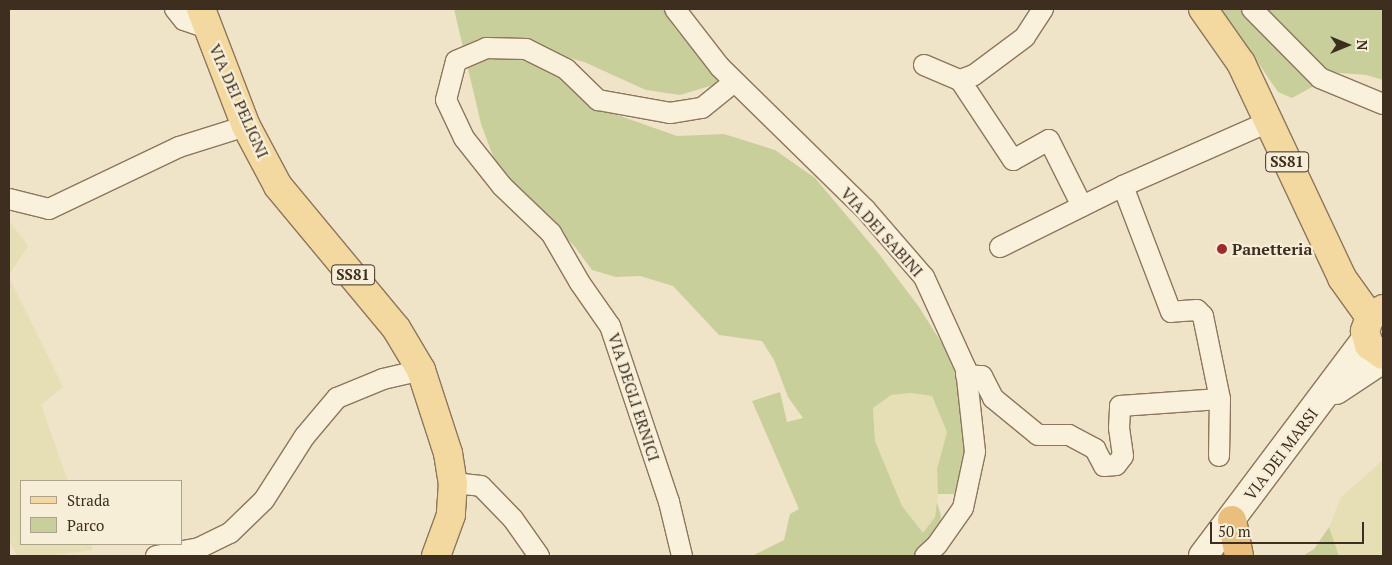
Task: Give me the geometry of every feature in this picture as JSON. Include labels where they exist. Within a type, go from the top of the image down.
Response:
[{"type":"highway","points":[[1232,520],[1239,556]]},
{"type":"main road","name":"SS81","points":[[1203,9],[1240,63],[1342,278],[1378,320]]},
{"type":"main road","name":"VIA DEI PELIGNI","points":[[204,18],[246,126],[278,186],[396,328],[421,370],[448,453],[453,483],[451,515],[436,556]]},
{"type":"main road","name":"VIA DEI MARSI","points":[[1203,556],[1322,399],[1378,320]]},
{"type":"main road","name":"VIA DEI MARSI","points":[[1322,399],[1383,360]]},
{"type":"street","points":[[175,9],[184,20],[204,18]]},
{"type":"street","name":"VIA DEI SABINI","points":[[675,9],[720,67],[865,209],[924,277],[966,375],[976,452],[963,508],[937,545],[926,556]]},
{"type":"street","points":[[960,80],[974,75],[1025,37],[1044,9]]},
{"type":"street","points":[[1252,9],[1320,78],[1383,104]]},
{"type":"street","name":"VIA DEGLI ERNICI","points":[[682,556],[669,502],[610,326],[580,283],[551,233],[502,186],[464,138],[446,100],[456,61],[486,48],[526,49],[566,69],[598,100],[670,113],[702,108],[734,82]]},
{"type":"street","points":[[924,65],[960,80],[1013,160],[1048,140],[1082,206]]},
{"type":"street","points":[[1000,247],[1123,186],[1268,122]]},
{"type":"street","points":[[9,199],[49,209],[179,147],[246,126]]},
{"type":"street","points":[[1123,186],[1171,312],[1197,310],[1203,316],[1220,399],[1219,456]]},
{"type":"street","points":[[156,556],[199,548],[230,533],[264,500],[305,436],[337,398],[383,378],[421,370]]},
{"type":"street","points":[[966,375],[982,376],[993,398],[1038,435],[1069,435],[1095,450],[1104,466],[1116,465],[1123,456],[1120,406],[1220,399]]},
{"type":"street","points":[[453,483],[481,486],[513,519],[539,556]]},
{"type":"shaded area","points":[[9,220],[28,246],[9,275]]},
{"type":"shaded area","points":[[9,277],[63,387],[41,405],[68,480],[20,480],[20,545],[91,545],[93,550],[48,556],[17,556],[9,540]]},
{"type":"shaded area","points":[[911,393],[932,396],[947,432],[937,469],[938,494],[935,517],[923,534],[902,506],[875,441],[873,408],[890,395]]},
{"type":"shaded area","points":[[1383,460],[1383,556],[1339,556],[1329,527],[1341,497]]},
{"type":"green space","points":[[454,9],[666,9],[674,27],[720,83],[680,95],[646,90],[584,62],[545,51],[592,106],[677,136],[724,134],[775,150],[815,178],[879,254],[919,307],[951,358],[960,392],[967,438],[955,494],[938,494],[937,469],[947,432],[932,396],[911,393],[891,395],[873,408],[875,441],[902,506],[923,533],[935,517],[937,502],[941,516],[939,532],[925,549],[915,556],[752,556],[784,540],[790,514],[799,509],[752,401],[780,392],[787,422],[803,418],[788,397],[774,360],[762,341],[719,335],[673,286],[640,276],[616,277],[592,270],[575,247],[541,211],[500,175],[481,124]]},
{"type":"green space","points":[[1218,9],[1383,9],[1383,80],[1366,75],[1327,72],[1314,86],[1292,98],[1278,92],[1236,30]]},
{"type":"green space","points":[[1329,527],[1339,556],[1303,556],[1314,549]]},
{"type":"place","name":"Panetteria","points":[[1222,249]]}]
